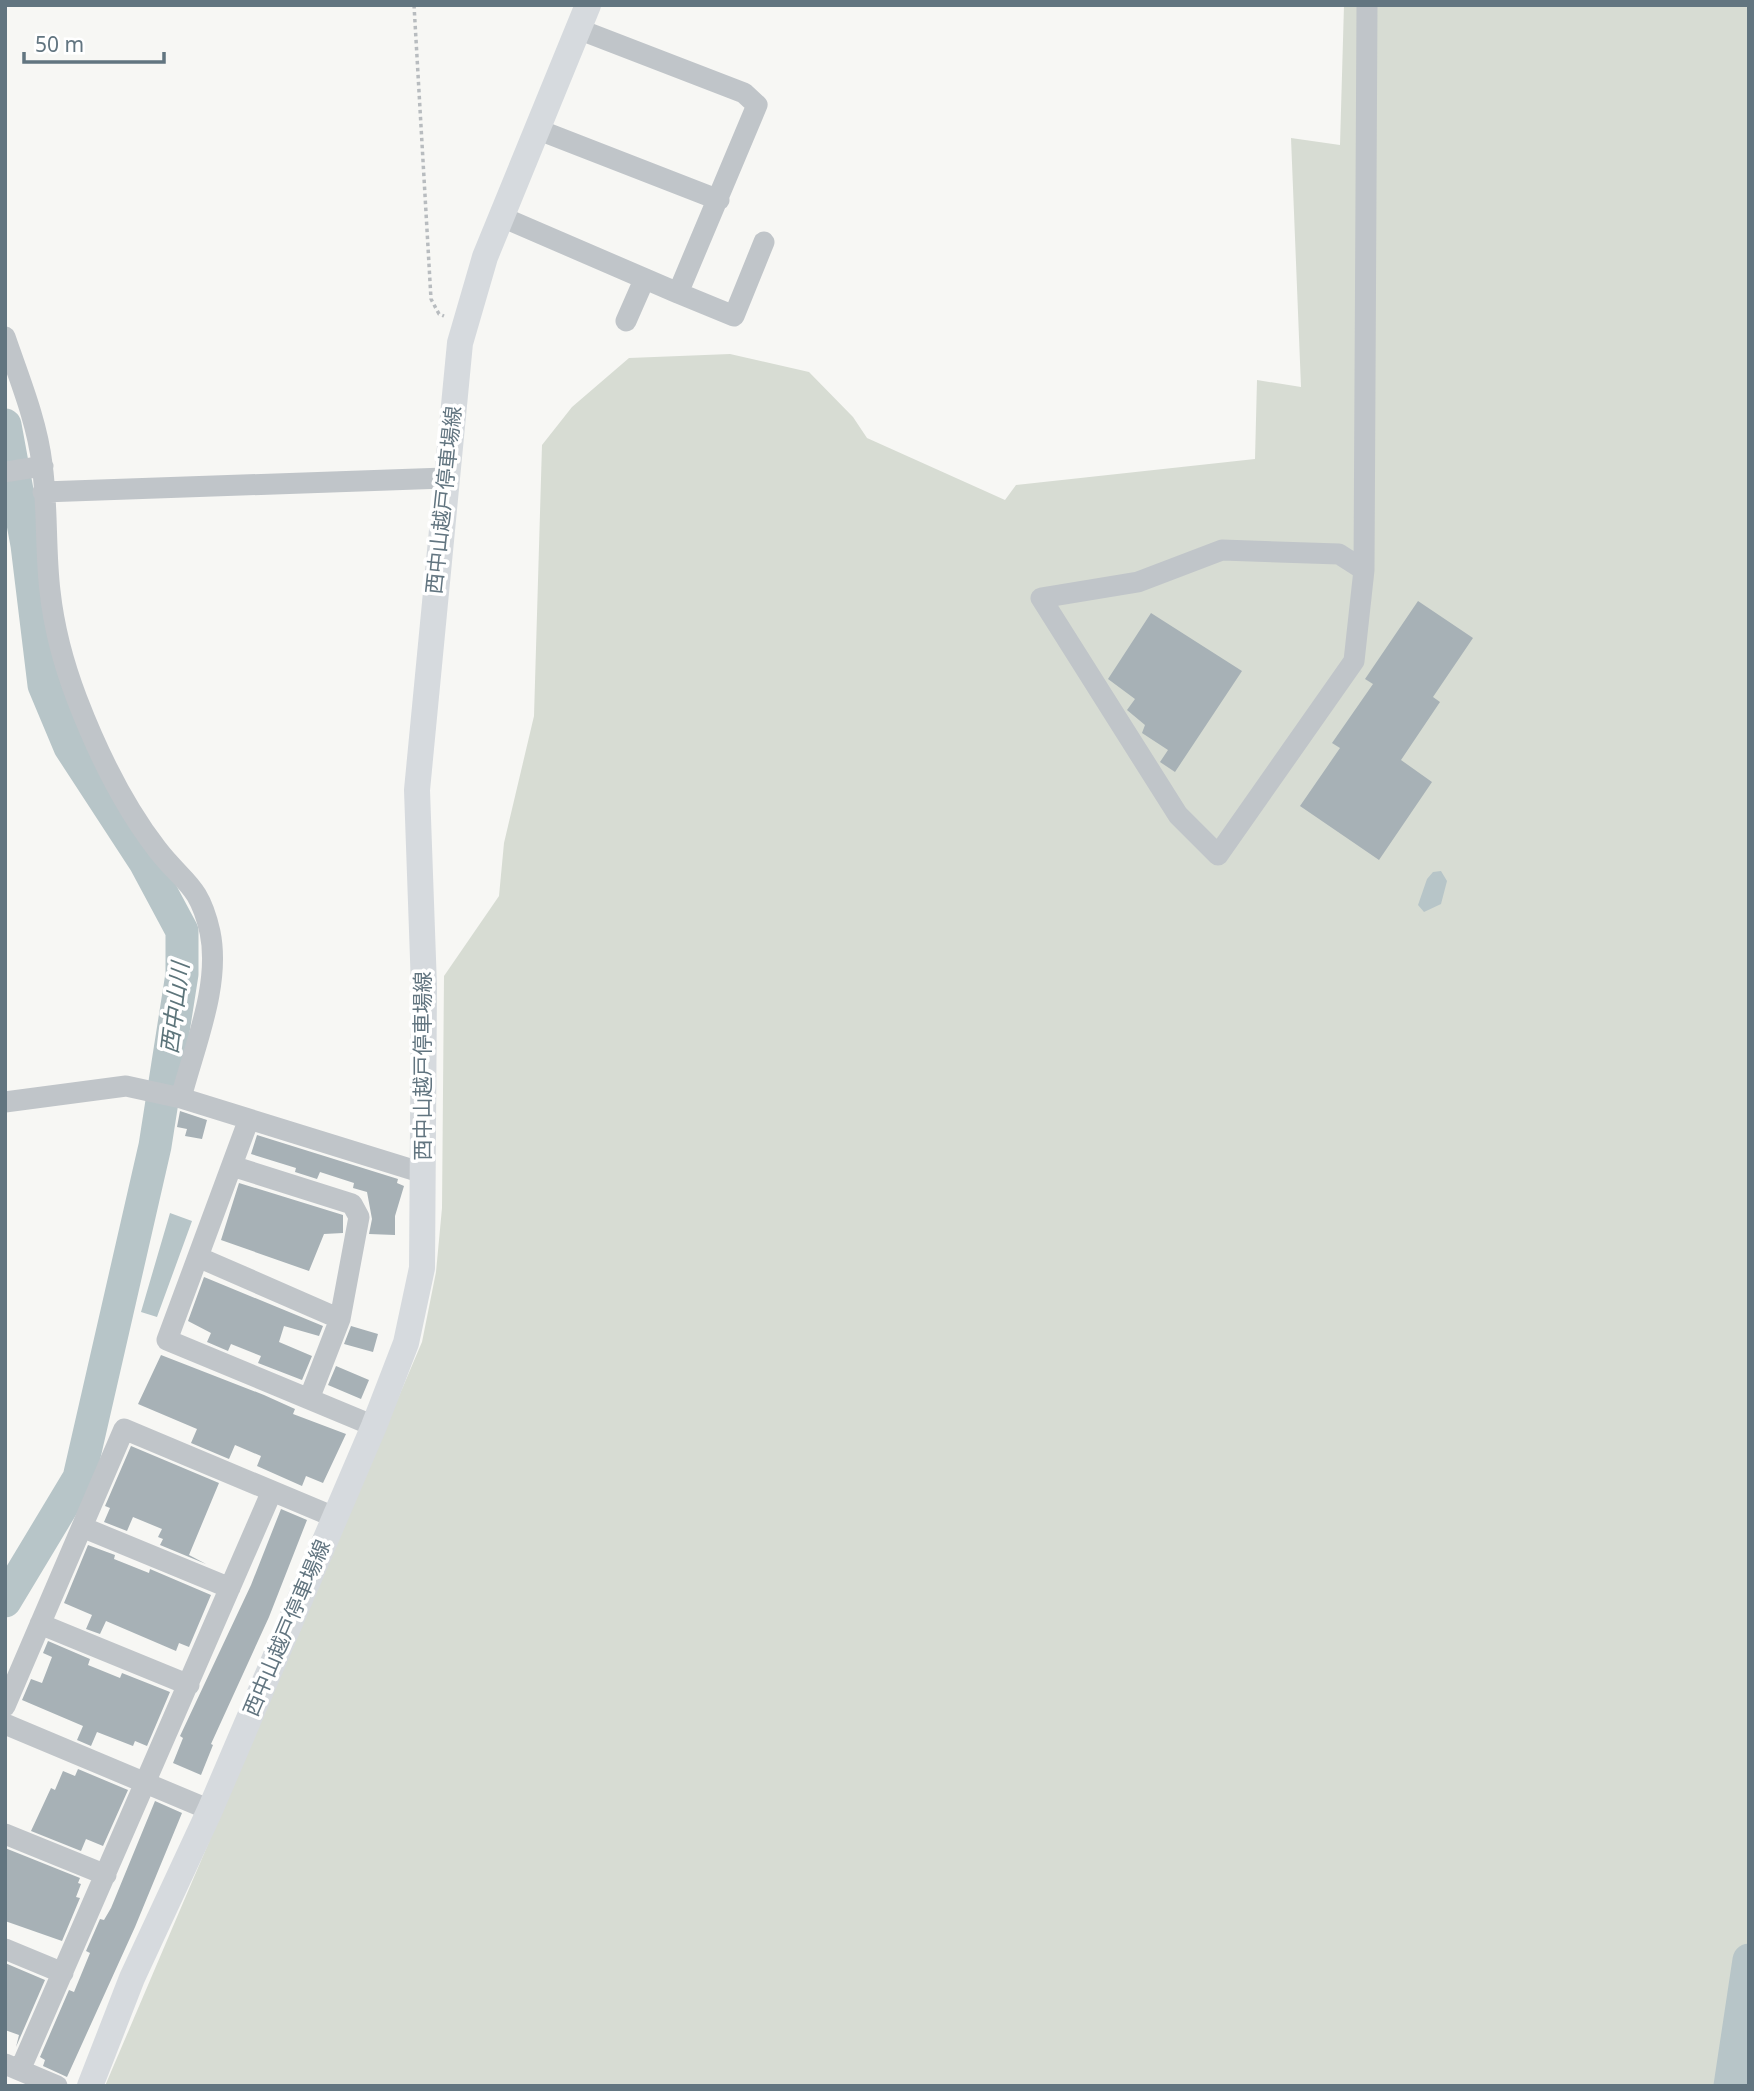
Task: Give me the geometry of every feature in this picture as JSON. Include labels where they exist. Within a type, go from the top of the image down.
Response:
[{"type":"main road","name":"西中山越戸停車場線","points":[[90,2086],[132,1978],[210,1810],[374,1426],[406,1343],[422,1268],[424,987],[417,790],[460,343],[485,257],[583,17]]},
{"type":"street","points":[[1364,570],[1339,554],[1222,550],[1138,582],[1041,598],[1178,815],[1218,855],[1354,661],[1364,570],[1367,5]]},
{"type":"street","points":[[583,17],[744,93],[757,106],[678,293]]},
{"type":"street","points":[[539,130],[719,200]]},
{"type":"street","points":[[502,217],[644,280],[734,316],[764,242]]},
{"type":"street","points":[[626,321],[644,280]]},
{"type":"street","points":[[5,337],[36,429],[50,593],[62,653],[77,699],[99,752],[124,799],[157,850],[196,889],[210,933],[211,981],[179,1097]]},
{"type":"street","points":[[5,472],[41,466]]},
{"type":"street","points":[[43,492],[445,478]]},
{"type":"street","points":[[5,1102],[126,1086],[179,1097],[422,1173]]},
{"type":"street","points":[[249,1119],[167,1340],[374,1426]]},
{"type":"street","points":[[232,1166],[352,1204],[359,1217],[340,1319],[309,1399]]},
{"type":"street","points":[[198,1257],[340,1319]]},
{"type":"street","points":[[5,1706],[124,1429],[334,1517]]},
{"type":"street","points":[[57,2086],[12,2067],[63,1973],[272,1491]]},
{"type":"street","points":[[82,1527],[230,1588]]},
{"type":"street","points":[[40,1624],[189,1685]]},
{"type":"street","points":[[5,1724],[210,1810]]},
{"type":"street","points":[[5,1834],[106,1875]]},
{"type":"street","points":[[5,1949],[63,1973]]},
{"type":"path","points":[[414,5],[432,299],[439,314],[466,325]]},
{"type":"shaded area","points":[[1344,5],[1749,5],[1749,2086],[105,2086],[422,1342],[436,1272],[442,1208],[444,976],[499,896],[504,843],[534,716],[542,445],[572,407],[629,358],[730,354],[809,372],[853,417],[867,438],[1005,500],[1016,485],[1255,459],[1257,380],[1301,387],[1291,138],[1340,145]]},
{"type":"shaded area","points":[[1441,871],[1447,881],[1441,904],[1424,912],[1418,905],[1427,879],[1433,872]]},
{"type":"shaded area","points":[[170,1213],[192,1221],[157,1317],[141,1312]]},
{"type":"building","points":[[1418,601],[1473,638],[1433,697],[1440,702],[1401,760],[1432,782],[1379,860],[1300,806],[1340,748],[1332,743],[1373,684],[1365,679]]},
{"type":"building","points":[[1151,613],[1242,671],[1175,772],[1160,762],[1168,750],[1142,733],[1145,725],[1127,710],[1135,699],[1108,679]]},
{"type":"building","points":[[180,1111],[207,1120],[202,1139],[185,1136],[187,1129],[177,1127]]},
{"type":"building","points":[[257,1135],[398,1179],[397,1183],[404,1186],[395,1216],[395,1235],[369,1234],[372,1219],[367,1192],[353,1188],[354,1183],[320,1172],[317,1179],[295,1172],[296,1168],[251,1154]]},
{"type":"building","points":[[239,1183],[343,1215],[343,1233],[324,1234],[309,1271],[221,1240]]},
{"type":"building","points":[[204,1277],[323,1326],[319,1336],[284,1326],[279,1342],[312,1356],[302,1380],[258,1363],[261,1356],[231,1344],[228,1351],[207,1342],[211,1333],[188,1321]]},
{"type":"building","points":[[351,1326],[378,1334],[373,1352],[344,1344]]},
{"type":"building","points":[[161,1355],[264,1395],[295,1409],[293,1414],[346,1434],[323,1483],[306,1476],[302,1486],[257,1466],[261,1456],[235,1445],[229,1459],[191,1443],[197,1429],[138,1404]]},
{"type":"building","points":[[336,1366],[369,1380],[361,1399],[328,1385]]},
{"type":"building","points":[[131,1446],[219,1483],[189,1555],[206,1564],[160,1545],[163,1539],[158,1537],[162,1529],[133,1517],[127,1531],[104,1522],[110,1508],[105,1506]]},
{"type":"building","points":[[281,1509],[307,1520],[269,1617],[211,1744],[213,1745],[201,1775],[173,1763],[183,1738],[180,1736],[251,1585]]},
{"type":"building","points":[[88,1545],[115,1555],[114,1559],[149,1573],[150,1569],[211,1595],[189,1647],[179,1643],[176,1651],[106,1621],[100,1634],[86,1629],[92,1615],[64,1603]]},
{"type":"building","points":[[48,1641],[90,1659],[88,1665],[120,1678],[122,1673],[170,1692],[147,1746],[135,1741],[133,1746],[97,1732],[91,1746],[77,1740],[83,1726],[22,1700],[31,1679],[42,1683],[52,1657],[43,1653]]},
{"type":"building","points":[[78,1769],[128,1790],[103,1846],[86,1839],[81,1851],[31,1831],[51,1788],[55,1790],[63,1771],[75,1776]]},
{"type":"building","points":[[155,1801],[182,1813],[135,1927],[67,2077],[43,2066],[45,2060],[40,2057],[69,1990],[74,1992],[90,1953],[86,1951],[100,1919],[104,1920],[111,1908]]},
{"type":"building","points":[[5,1848],[80,1878],[78,1883],[81,1884],[76,1897],[80,1898],[62,1941],[5,1921]]},
{"type":"building","points":[[5,1963],[45,1980],[16,2047],[19,2035],[5,2030]]},
{"type":"waterway","name":"西中山川","points":[[5,425],[27,545],[44,685],[70,747],[145,862],[182,931],[182,974],[155,1146],[79,1478],[5,1601]]},
{"type":"waterway","points":[[1730,2086],[1749,1960]]}]
